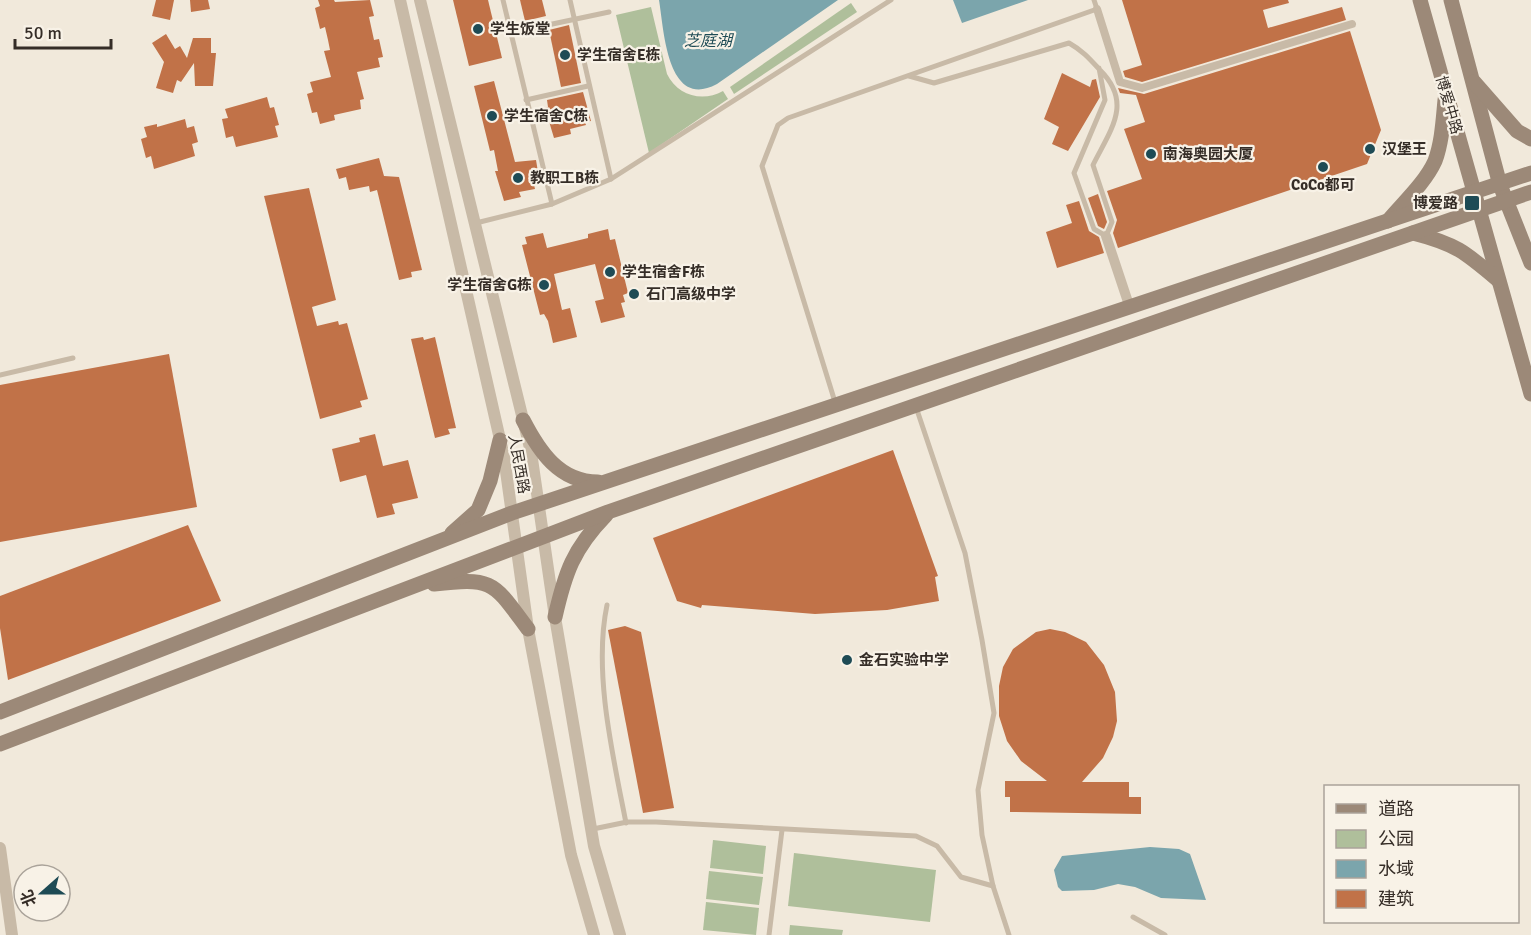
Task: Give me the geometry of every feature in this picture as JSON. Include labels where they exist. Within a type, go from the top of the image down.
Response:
[{"type":"main road","name":"博爱中路","points":[[1420,0],[1479,210]]},
{"type":"main road","name":"博爱中路","points":[[1451,0],[1505,200]]},
{"type":"main road","points":[[1472,80],[1517,131],[1531,139]]},
{"type":"main road","points":[[1387,222],[1427,174],[1435,160],[1441,139],[1446,92]]},
{"type":"main road","points":[[0,712],[512,513],[1531,173]]},
{"type":"main road","points":[[0,744],[608,513],[1531,192]]},
{"type":"main road","points":[[1505,200],[1531,263]]},
{"type":"main road","points":[[1479,210],[1531,394]]},
{"type":"main road","points":[[1413,233],[1443,241],[1462,250],[1498,280]]},
{"type":"main road","points":[[523,420],[534,442],[558,470],[584,482],[607,482]]},
{"type":"main road","points":[[445,539],[478,510],[490,481],[500,440]]},
{"type":"main road","points":[[555,617],[565,574],[586,535],[608,513]]},
{"type":"main road","points":[[413,586],[475,580],[488,583],[499,591],[528,629]]},
{"type":"street","name":"人民西路","points":[[400,0],[500,440],[528,629],[571,855],[594,935]]},
{"type":"street","points":[[420,0],[473,224],[523,420],[539,504],[555,617],[591,830],[620,935]]},
{"type":"street","points":[[1097,9],[1120,82],[1142,88],[1352,24]]},
{"type":"street","points":[[1106,236],[1130,308]]},
{"type":"street","points":[[0,848],[12,935]]},
{"type":"lane","points":[[503,0],[552,204]]},
{"type":"lane","points":[[570,0],[611,179]]},
{"type":"lane","points":[[473,224],[552,204],[611,179],[891,0]]},
{"type":"lane","points":[[836,406],[762,166],[778,126],[788,118],[1097,9],[1094,0]]},
{"type":"lane","points":[[510,33],[609,12]]},
{"type":"lane","points":[[909,76],[934,83],[1069,43],[1086,52],[1112,81],[1119,104],[1115,120],[1093,165],[1112,222],[1106,236],[1094,229],[1074,173],[1106,100],[1099,68]]},
{"type":"lane","points":[[526,100],[588,86]]},
{"type":"lane","points":[[0,375],[73,358]]},
{"type":"lane","points":[[916,406],[965,553],[989,682],[994,713],[978,790],[982,836],[993,886],[1009,935]]},
{"type":"lane","points":[[606,605],[602,627],[607,724],[626,823]]},
{"type":"lane","points":[[591,830],[626,823],[916,836],[937,846],[961,877],[993,886]]},
{"type":"lane","points":[[769,935],[782,830]]},
{"type":"lane","points":[[1133,917],[1165,935]]},
{"type":"green space","points":[[851,3],[857,12],[734,94],[730,87]]},
{"type":"green space","points":[[651,7],[667,74],[671,81],[691,95],[715,95],[723,91],[728,99],[649,153],[616,15]]},
{"type":"green space","points":[[713,840],[766,846],[763,874],[710,868]]},
{"type":"green space","points":[[794,853],[936,870],[930,922],[788,906]]},
{"type":"green space","points":[[709,871],[763,877],[759,905],[706,899]]},
{"type":"green space","points":[[706,902],[759,908],[756,935],[703,930]]},
{"type":"green space","points":[[790,925],[843,930],[842,935],[789,935]]},
{"type":"water","name":"芝庭湖","points":[[659,0],[838,0],[717,84],[700,89],[688,86],[678,77],[671,63],[666,47]]},
{"type":"water","points":[[953,0],[1028,0],[962,23]]},
{"type":"water","points":[[1150,847],[1179,849],[1190,854],[1206,900],[1161,898],[1135,887],[1118,884],[1094,890],[1062,891],[1058,887],[1054,870],[1062,856]]},
{"type":"building","points":[[156,0],[174,0],[170,20],[152,16]]},
{"type":"building","points":[[190,0],[208,0],[210,9],[191,12]]},
{"type":"building","points":[[318,0],[334,0],[335,2],[370,0],[374,16],[369,17],[374,40],[379,39],[383,57],[378,58],[380,67],[357,72],[364,99],[360,100],[361,109],[334,115],[335,120],[320,124],[317,112],[312,113],[307,94],[313,92],[310,82],[331,77],[324,51],[330,50],[325,27],[320,29],[315,8],[320,6]]},
{"type":"building","name":"学生饭堂","points":[[453,0],[488,0],[502,58],[469,66]]},
{"type":"building","points":[[520,0],[542,0],[546,16],[525,21]]},
{"type":"building","points":[[1122,0],[1288,0],[1289,3],[1263,10],[1268,28],[1342,7],[1346,20],[1142,82],[1125,77],[1123,71],[1142,65]]},
{"type":"building","name":"学生宿舍E栋","points":[[569,25],[581,83],[561,87],[549,30]]},
{"type":"building","points":[[1350,31],[1381,130],[1367,164],[1118,248],[1113,233],[1117,220],[1107,191],[1142,179],[1124,129],[1145,122],[1136,95],[1120,93],[1118,88],[1144,94]]},
{"type":"building","points":[[166,34],[175,49],[180,46],[187,58],[193,38],[211,38],[211,53],[216,53],[213,86],[195,86],[194,63],[181,82],[177,80],[173,93],[156,88],[164,62],[152,43]]},
{"type":"building","points":[[1062,73],[1090,87],[1092,80],[1096,79],[1100,97],[1068,151],[1052,144],[1059,127],[1044,119]]},
{"type":"building","points":[[494,81],[515,162],[536,160],[540,184],[534,185],[535,189],[519,192],[521,197],[504,201],[495,171],[498,171],[494,150],[490,151],[474,86]]},
{"type":"building","points":[[583,92],[591,121],[585,122],[586,125],[570,129],[571,134],[554,138],[545,108],[548,107],[547,100]]},
{"type":"building","points":[[267,97],[270,108],[274,107],[279,125],[275,126],[278,137],[236,147],[233,136],[226,138],[222,119],[228,118],[225,109]]},
{"type":"building","points":[[185,119],[187,128],[194,126],[198,142],[192,144],[195,156],[154,169],[151,156],[146,158],[141,139],[147,137],[144,127],[157,124],[157,127]]},
{"type":"building","points":[[379,158],[384,176],[399,177],[422,270],[411,272],[412,277],[399,280],[377,190],[370,192],[369,186],[349,190],[346,177],[339,179],[336,169]]},
{"type":"building","points":[[309,188],[336,300],[312,307],[317,326],[338,321],[339,325],[347,323],[368,399],[360,401],[362,407],[320,419],[264,196]]},
{"type":"building","points":[[1098,194],[1107,222],[1104,229],[1098,226],[1088,198]]},
{"type":"building","points":[[1079,201],[1089,231],[1099,237],[1104,253],[1057,268],[1046,232],[1072,223],[1066,205]]},
{"type":"building","points":[[608,229],[610,240],[615,239],[628,293],[623,295],[625,302],[621,303],[625,317],[601,323],[595,301],[604,299],[595,264],[554,274],[562,310],[570,308],[577,337],[553,343],[548,321],[544,314],[540,315],[522,245],[527,244],[525,237],[543,233],[547,248],[588,238],[588,234]]},
{"type":"building","points":[[423,337],[424,340],[435,337],[456,428],[448,429],[450,434],[435,438],[411,339]]},
{"type":"building","points":[[169,354],[197,507],[0,542],[0,385]]},
{"type":"building","points":[[375,434],[383,466],[408,460],[418,498],[392,504],[395,514],[377,518],[366,475],[340,482],[332,449],[360,442],[359,438]]},
{"type":"building","points":[[893,450],[938,576],[935,577],[939,601],[887,610],[815,614],[702,605],[701,608],[677,601],[653,538]]},
{"type":"building","points":[[188,525],[221,601],[8,680],[0,628],[0,596]]},
{"type":"building","points":[[625,626],[641,632],[674,808],[643,813],[608,630]]},
{"type":"building","points":[[1050,629],[1065,632],[1086,642],[1104,665],[1115,692],[1117,721],[1113,737],[1103,758],[1082,782],[1129,782],[1129,797],[1141,797],[1141,814],[1010,812],[1010,797],[1005,797],[1005,781],[1047,781],[1021,761],[1007,741],[999,716],[999,686],[1003,667],[1013,649],[1036,632]]},
{"type":"place","name":"学生饭堂","points":[[478,29]]},
{"type":"place","name":"学生宿舍E栋","points":[[565,55]]},
{"type":"place","name":"学生宿舍C栋","points":[[492,116]]},
{"type":"place","name":"汉堡王","points":[[1370,149]]},
{"type":"place","name":"南海奥园大厦","points":[[1151,154]]},
{"type":"place","name":"CoCo都可","points":[[1323,167]]},
{"type":"place","name":"教职工B栋","points":[[518,178]]},
{"type":"place","name":"博爱路","points":[[1472,203]]},
{"type":"place","name":"学生宿舍F栋","points":[[610,272]]},
{"type":"place","name":"学生宿舍G栋","points":[[544,285]]},
{"type":"place","name":"石门高级中学","points":[[634,294]]},
{"type":"place","name":"金石实验中学","points":[[847,660]]}]
